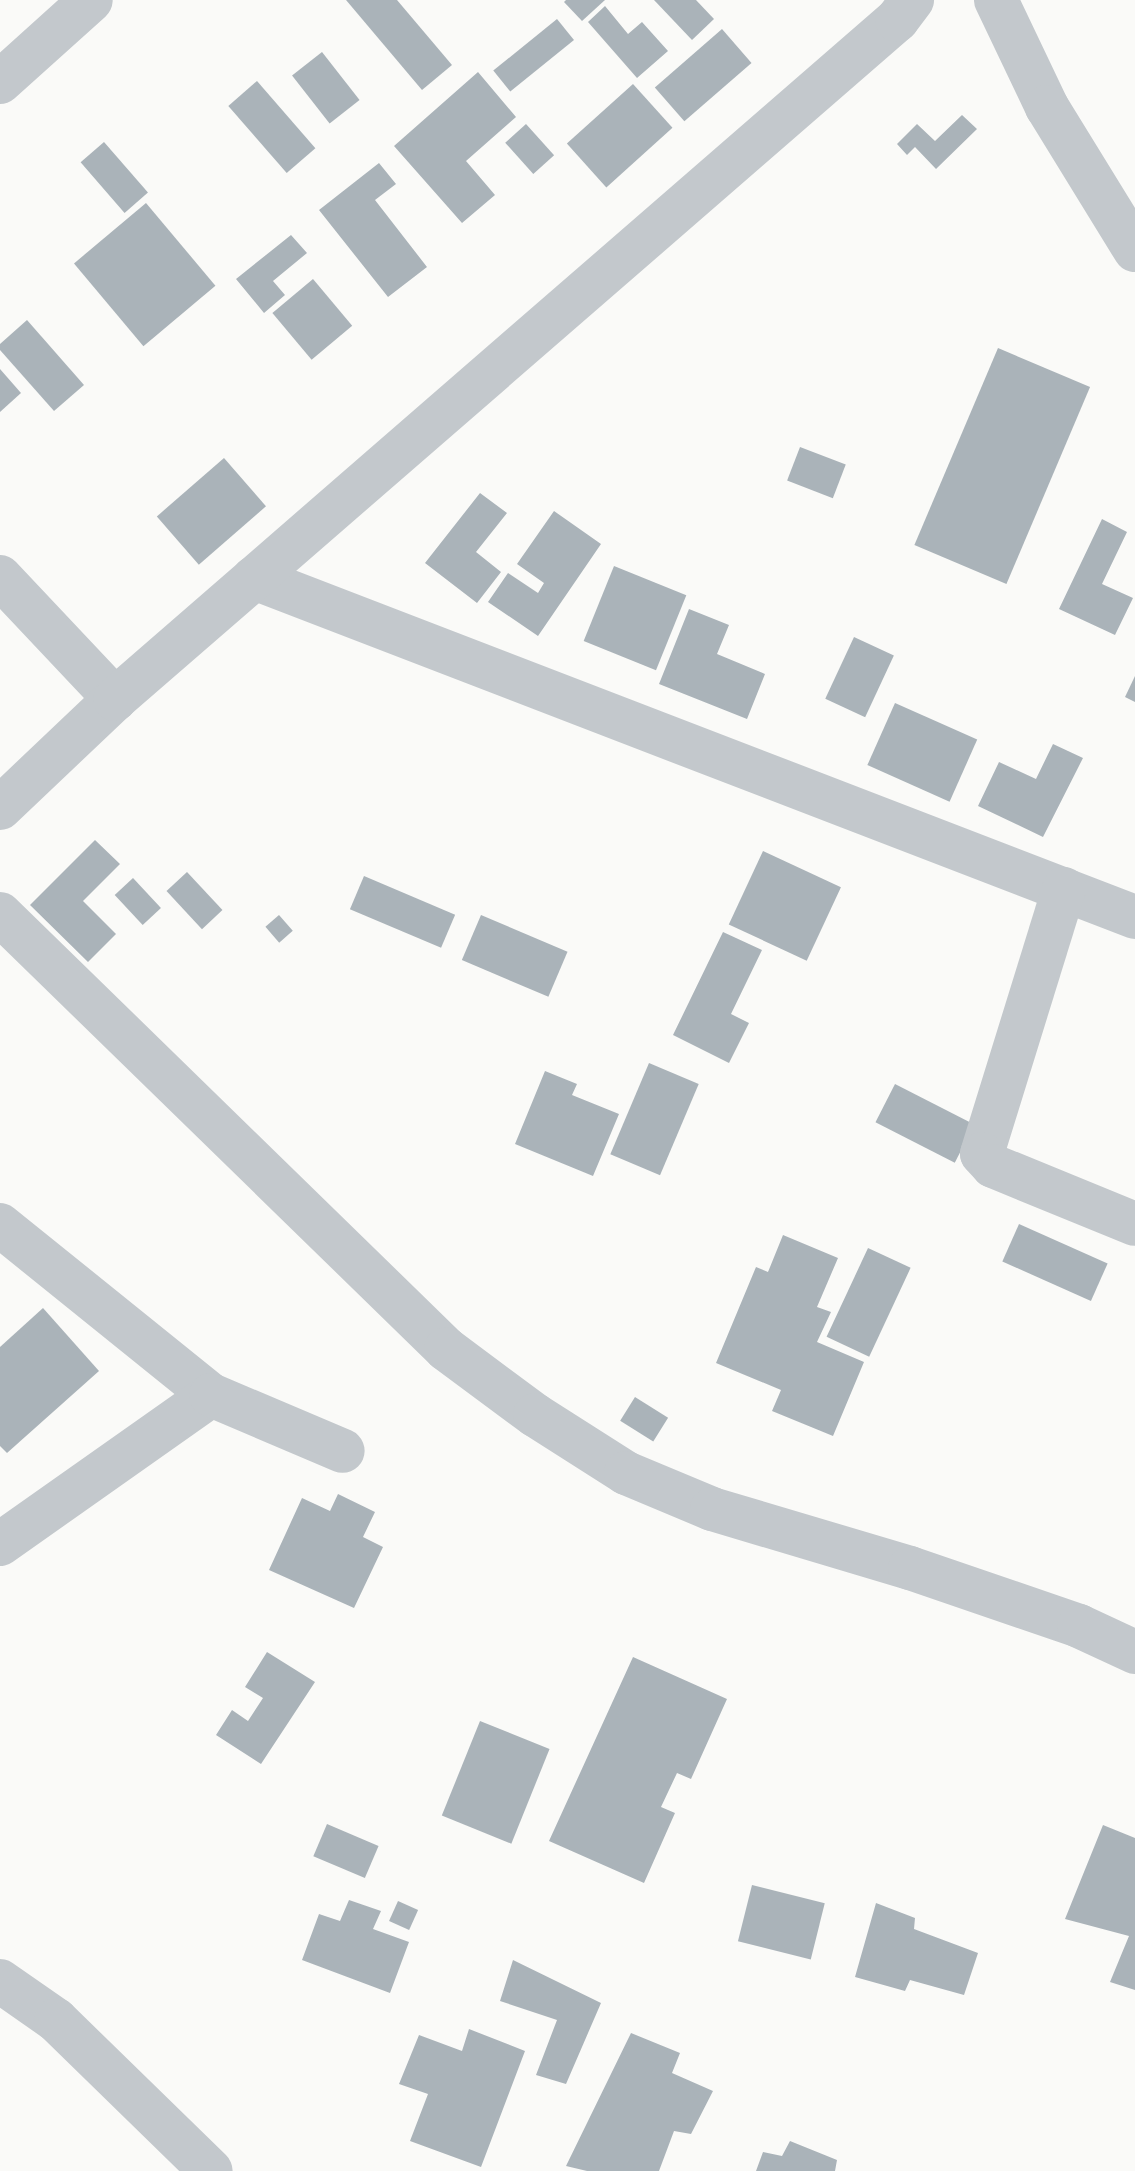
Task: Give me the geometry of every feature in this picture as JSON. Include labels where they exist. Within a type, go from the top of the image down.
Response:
[{"type":"street","points":[[0,82],[91,0]]},
{"type":"street","points":[[0,808],[115,699],[897,20],[912,0]]},
{"type":"street","points":[[996,0],[1047,107],[1135,250]]},
{"type":"street","points":[[0,577],[115,699]]},
{"type":"street","points":[[254,578],[1135,917]]},
{"type":"street","points":[[1064,889],[982,1154],[993,1166],[1135,1224]]},
{"type":"street","points":[[0,914],[446,1349],[535,1415],[626,1473],[712,1509],[910,1568],[1079,1626],[1135,1652]]},
{"type":"street","points":[[0,1225],[211,1395],[343,1451]]},
{"type":"street","points":[[0,1544],[211,1395]]},
{"type":"street","points":[[0,1981],[56,2020],[211,2171]]},
{"type":"building","points":[[346,0],[397,0],[452,65],[422,90]]},
{"type":"building","points":[[605,0],[582,21],[564,2]]},
{"type":"building","points":[[654,0],[696,0],[714,19],[692,40]]},
{"type":"building","points":[[605,6],[628,34],[642,22],[668,51],[637,78],[588,22]]},
{"type":"building","points":[[557,19],[574,40],[510,92],[493,71]]},
{"type":"building","points":[[722,29],[752,63],[684,121],[655,87]]},
{"type":"building","points":[[322,52],[360,100],[330,123],[292,75]]},
{"type":"building","points":[[478,72],[516,117],[466,161],[495,195],[462,223],[394,146]]},
{"type":"building","points":[[257,81],[315,148],[287,173],[228,106]]},
{"type":"building","points":[[633,84],[672,128],[606,187],[567,144]]},
{"type":"building","points":[[962,115],[977,129],[936,169],[915,147],[907,155],[897,144],[917,124],[935,141]]},
{"type":"building","points":[[526,124],[554,155],[533,174],[505,143]]},
{"type":"building","points":[[104,142],[148,193],[125,213],[81,162]]},
{"type":"building","points":[[379,163],[396,184],[375,200],[427,267],[388,297],[319,210]]},
{"type":"building","points":[[146,203],[215,286],[143,346],[74,263]]},
{"type":"building","points":[[291,235],[307,253],[273,281],[285,295],[264,313],[236,279]]},
{"type":"building","points":[[313,279],[352,326],[312,360],[272,313]]},
{"type":"building","points":[[27,320],[84,385],[54,411],[0,350],[0,344]]},
{"type":"building","points":[[998,348],[1090,387],[1006,584],[914,545]]},
{"type":"building","points":[[0,369],[21,393],[0,412]]},
{"type":"building","points":[[800,447],[846,465],[833,498],[787,481]]},
{"type":"building","points":[[224,458],[266,506],[199,565],[157,516]]},
{"type":"building","points":[[480,493],[507,513],[476,552],[501,572],[477,603],[425,563]]},
{"type":"building","points":[[554,511],[601,544],[538,636],[488,602],[508,573],[538,593],[544,583],[517,564]]},
{"type":"building","points":[[1102,519],[1127,532],[1102,584],[1133,598],[1115,635],[1059,609]]},
{"type":"building","points":[[614,566],[686,595],[656,670],[584,641]]},
{"type":"building","points":[[689,609],[729,625],[717,654],[765,674],[747,719],[659,684]]},
{"type":"building","points":[[854,637],[894,656],[865,717],[825,699]]},
{"type":"building","points":[[1135,676],[1135,702],[1125,697]]},
{"type":"building","points":[[895,703],[977,740],[950,802],[867,765]]},
{"type":"building","points":[[1053,744],[1083,758],[1043,837],[978,806],[999,762],[1036,779]]},
{"type":"building","points":[[95,840],[120,864],[83,901],[116,934],[88,962],[30,905]]},
{"type":"building","points":[[763,851],[841,887],[807,961],[729,924]]},
{"type":"building","points":[[187,872],[222,910],[202,929],[167,891]]},
{"type":"building","points":[[364,876],[455,915],[441,948],[350,909]]},
{"type":"building","points":[[133,878],[161,908],[143,925],[115,895]]},
{"type":"building","points":[[279,915],[293,931],[279,943],[265,927]]},
{"type":"building","points":[[481,915],[568,952],[548,997],[462,960]]},
{"type":"building","points":[[723,932],[762,950],[731,1014],[749,1023],[729,1063],[673,1035]]},
{"type":"building","points":[[649,1063],[699,1084],[660,1175],[610,1154]]},
{"type":"building","points":[[545,1071],[577,1084],[572,1095],[619,1114],[593,1176],[515,1144]]},
{"type":"building","points":[[895,1084],[974,1124],[955,1163],[875,1122]]},
{"type":"building","points":[[1019,1224],[1108,1263],[1091,1301],[1002,1261]]},
{"type":"building","points":[[783,1235],[838,1258],[817,1307],[831,1312],[817,1342],[864,1362],[833,1436],[772,1411],[781,1390],[716,1363],[756,1267],[768,1272]]},
{"type":"building","points":[[868,1248],[911,1268],[869,1357],[827,1337]]},
{"type":"building","points":[[43,1308],[99,1371],[7,1453],[0,1446],[0,1347]]},
{"type":"building","points":[[635,1397],[668,1418],[653,1441],[620,1421]]},
{"type":"building","points":[[338,1494],[375,1512],[363,1537],[383,1547],[354,1608],[269,1570],[302,1498],[330,1511]]},
{"type":"building","points":[[267,1652],[315,1682],[261,1764],[216,1735],[232,1710],[248,1721],[263,1698],[245,1687]]},
{"type":"building","points":[[633,1657],[727,1699],[691,1779],[677,1773],[661,1807],[675,1813],[644,1883],[549,1841]]},
{"type":"building","points":[[480,1721],[550,1749],[511,1844],[442,1816]]},
{"type":"building","points":[[327,1824],[379,1846],[365,1878],[313,1856]]},
{"type":"building","points":[[1103,1825],[1135,1838],[1135,1990],[1110,1982],[1129,1936],[1065,1919]]},
{"type":"building","points":[[752,1885],[825,1903],[811,1959],[738,1941]]},
{"type":"building","points":[[349,1900],[381,1911],[373,1929],[409,1942],[390,1993],[302,1960],[319,1914],[340,1921]]},
{"type":"building","points":[[398,1901],[418,1910],[409,1930],[389,1921]]},
{"type":"building","points":[[876,1903],[915,1918],[914,1929],[978,1953],[964,1995],[910,1980],[905,1991],[855,1977]]},
{"type":"building","points":[[513,1960],[601,2003],[566,2084],[536,2075],[557,2020],[500,2001]]},
{"type":"building","points":[[469,2029],[525,2051],[481,2167],[410,2141],[428,2094],[399,2084],[419,2035],[462,2051]]},
{"type":"building","points":[[631,2033],[680,2053],[672,2073],[713,2091],[691,2134],[674,2131],[659,2171],[587,2171],[566,2166]]},
{"type":"building","points":[[790,2141],[837,2160],[835,2171],[756,2171],[763,2152],[782,2156]]}]
